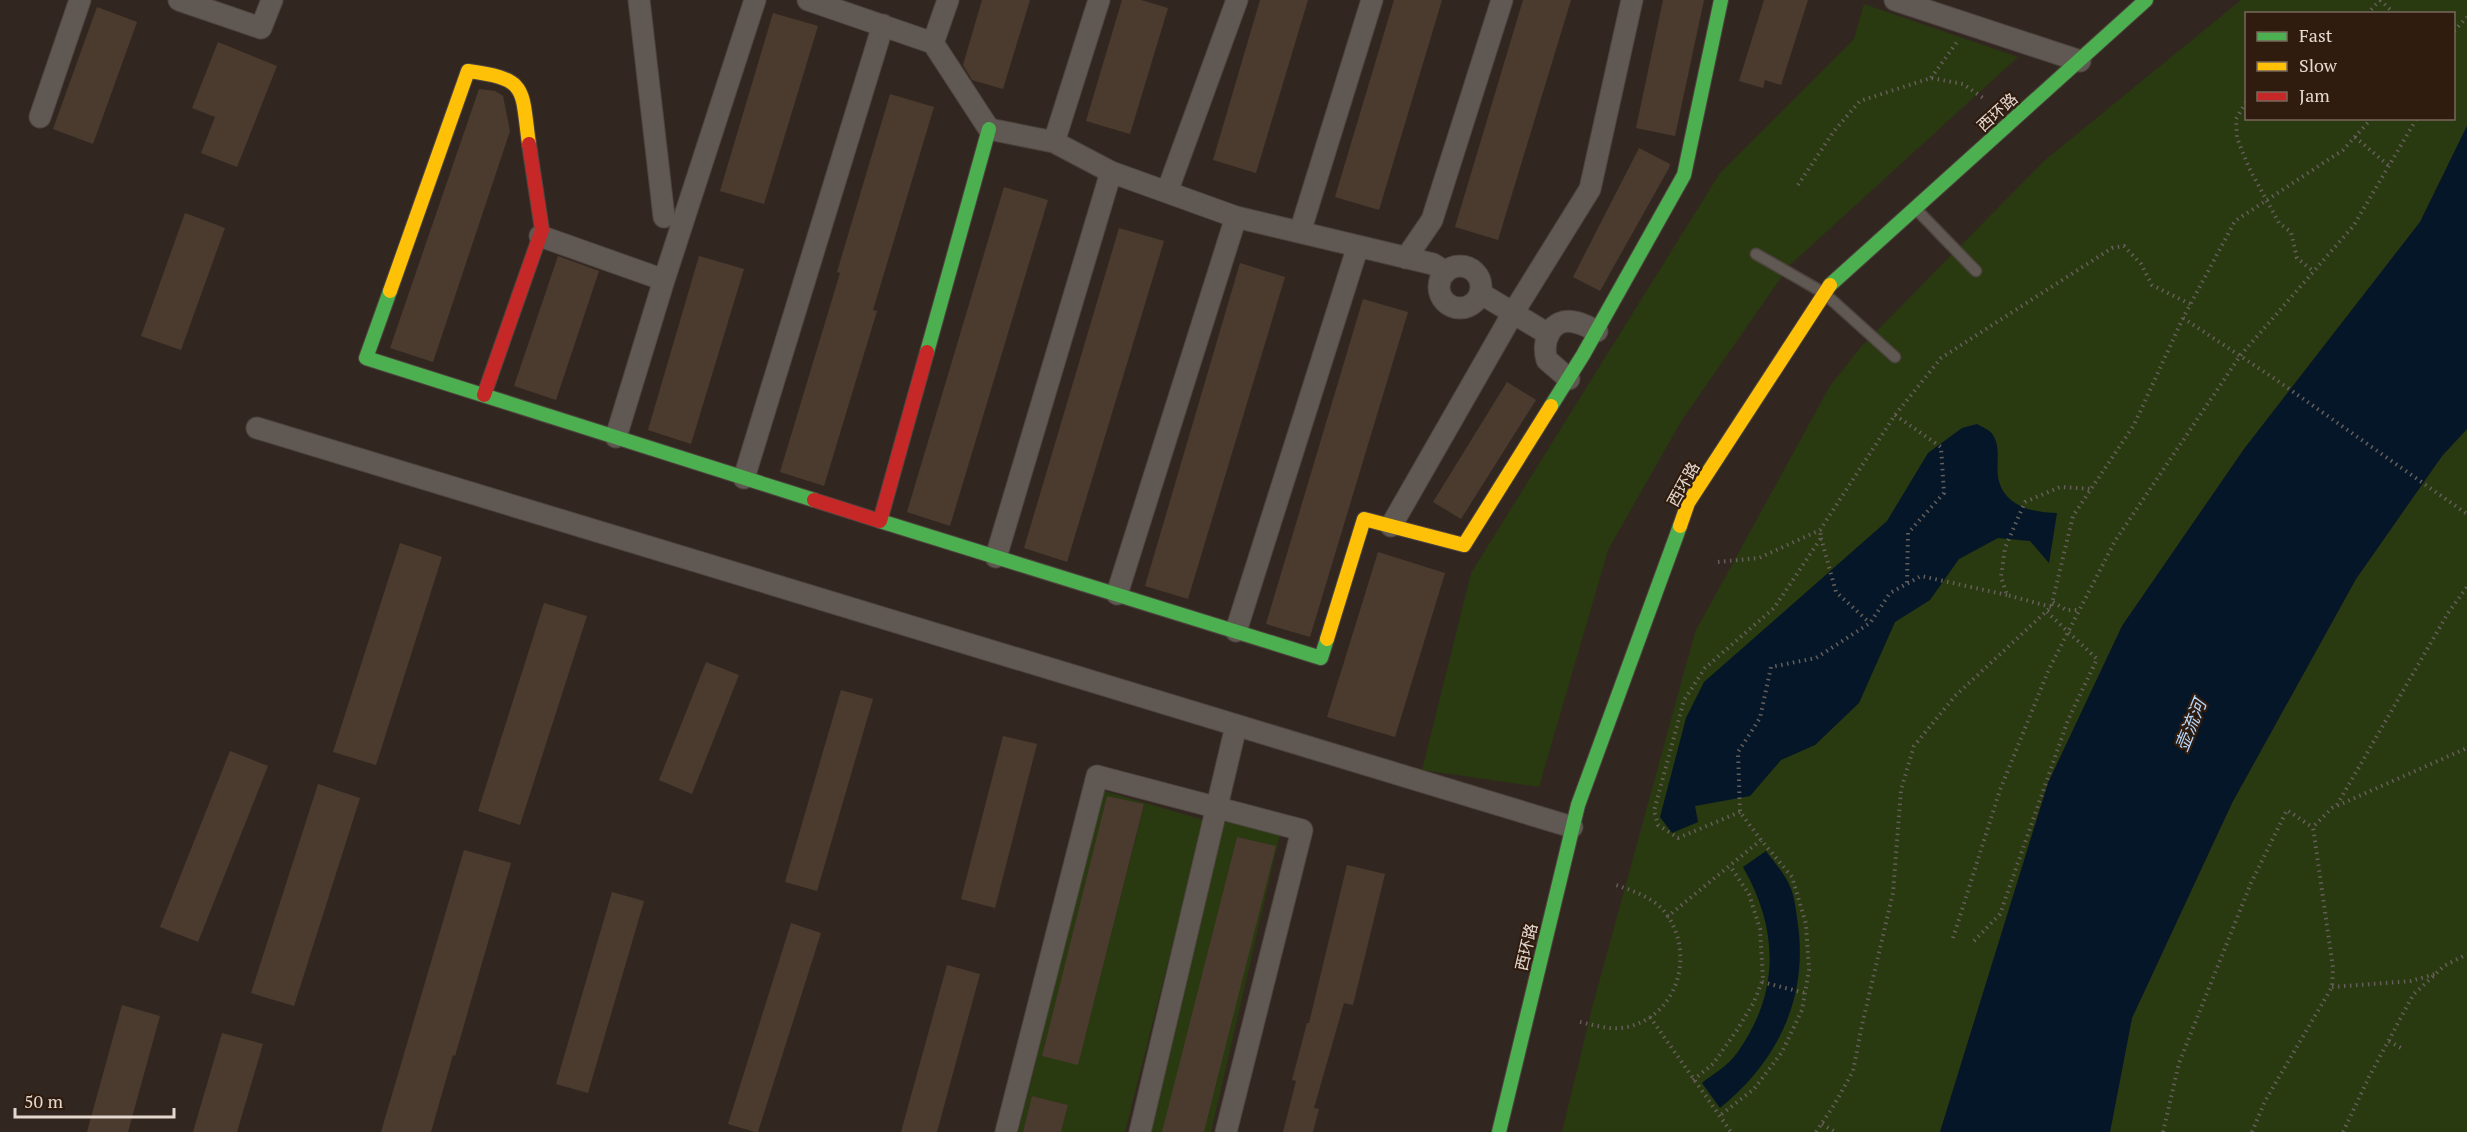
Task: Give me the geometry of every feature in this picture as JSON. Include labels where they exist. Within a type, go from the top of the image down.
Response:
[{"type":"street","points":[[40,117],[80,0]]},
{"type":"street","points":[[179,0],[261,28],[272,0]]},
{"type":"street","points":[[639,0],[664,217]]},
{"type":"street","points":[[616,437],[664,280],[755,0]]},
{"type":"street","points":[[808,0],[933,44],[989,129],[1054,142],[1111,172],[1236,217],[1433,264],[1446,272]]},
{"type":"street","points":[[933,44],[948,0]]},
{"type":"street","points":[[1054,142],[1099,0]]},
{"type":"street","points":[[1167,192],[1237,0]]},
{"type":"street","points":[[1300,232],[1372,0]]},
{"type":"street","points":[[1406,258],[1432,220],[1503,0]]},
{"type":"street","points":[[1391,526],[1513,313],[1590,189],[1632,0]]},
{"type":"street","points":[[484,395],[542,230],[522,97],[516,84],[500,75],[468,71],[366,357],[484,395],[744,478],[880,521],[1322,658],[1364,519],[1464,545],[1569,379],[1684,174],[1721,0]]},
{"type":"street","points":[[1895,0],[2080,61]]},
{"type":"street","name":"西环路","points":[[1499,1132],[1578,805],[1688,503],[1832,282],[2146,0]]},
{"type":"street","points":[[744,478],[883,25]]},
{"type":"street","points":[[880,521],[989,129]]},
{"type":"street","points":[[996,557],[1111,172]]},
{"type":"street","points":[[1117,594],[1236,217]]},
{"type":"street","points":[[540,236],[664,280]]},
{"type":"street","points":[[1236,632],[1358,246]]},
{"type":"street","points":[[1457,266],[1470,269],[1479,279],[1480,293],[1472,304],[1466,307],[1452,307],[1446,303],[1439,292],[1439,285],[1446,272],[1457,266]]},
{"type":"street","points":[[1480,293],[1548,334]]},
{"type":"street","points":[[1569,379],[1547,360],[1544,344],[1548,334],[1559,324],[1567,321],[1575,322],[1597,332]]},
{"type":"street","points":[[258,428],[1572,827]]},
{"type":"street","points":[[1140,1132],[1236,726]]},
{"type":"street","points":[[1006,1132],[1097,776],[1302,830],[1226,1132]]},
{"type":"lane","points":[[1915,208],[1977,271]]},
{"type":"lane","points":[[1756,254],[1824,293],[1895,357]]},
{"type":"path","points":[[2369,12],[2380,0],[2393,12]]},
{"type":"path","points":[[2455,30],[2467,17]]},
{"type":"path","points":[[1932,78],[1954,50],[1965,23]]},
{"type":"path","points":[[1798,185],[1834,131],[1860,101],[1932,78],[1963,84],[1986,100]]},
{"type":"path","points":[[2245,105],[2236,119],[2236,138],[2249,168],[2279,223],[2291,232],[2297,258],[2313,271]]},
{"type":"path","points":[[1816,1132],[1853,1071],[1893,893],[1900,790],[1914,746],[1954,696],[2052,605],[2073,516],[2134,424],[2183,318],[2235,221],[2343,150],[2370,120]]},
{"type":"path","points":[[1953,938],[2000,790],[2049,669],[2115,541],[2240,356],[2354,225],[2416,120]]},
{"type":"path","points":[[2355,137],[2389,166]]},
{"type":"path","points":[[1718,562],[1759,558],[1820,530],[1895,415],[1941,358],[2112,248],[2124,246],[2141,264],[2152,285],[2190,304]]},
{"type":"path","points":[[2183,318],[2275,379],[2467,514]]},
{"type":"path","points":[[1895,415],[1941,447],[1944,493],[1908,533],[1907,584]]},
{"type":"path","points":[[2007,595],[2001,577],[2006,548],[2025,502],[2060,487],[2092,489]]},
{"type":"path","points":[[1820,530],[1836,592],[1870,623]]},
{"type":"path","points":[[1740,812],[1678,838],[1658,825],[1654,811],[1684,700],[1705,668],[1774,608],[1821,538]]},
{"type":"path","points":[[1718,1117],[1754,1089],[1782,1053],[1802,1010],[1809,970],[1806,924],[1792,877],[1740,812],[1738,752],[1760,718],[1771,667],[1816,658],[1870,623],[1890,593],[1921,576],[2066,610],[2080,610]]},
{"type":"path","points":[[2313,827],[2336,806],[2448,613],[2467,586]]},
{"type":"path","points":[[1974,941],[2000,914],[2068,720],[2097,659],[2047,612]]},
{"type":"path","points":[[2336,806],[2467,748]]},
{"type":"path","points":[[2163,1132],[2180,1063],[2251,883],[2287,810],[2313,827],[2333,968],[2332,987],[2265,1101],[2252,1132]]},
{"type":"path","points":[[1667,917],[1761,840]]},
{"type":"path","points":[[1693,1080],[1713,1064],[1754,1002],[1761,982],[1760,929],[1749,894],[1730,866]]},
{"type":"path","points":[[1580,1022],[1612,1029],[1635,1025],[1650,1017],[1670,998],[1679,976],[1682,953],[1676,930],[1663,910],[1645,896],[1616,885]]},
{"type":"path","points":[[2343,1132],[2413,995],[2444,966],[2467,954]]},
{"type":"path","points":[[2332,987],[2411,981],[2436,974]]},
{"type":"path","points":[[1761,982],[1805,993]]},
{"type":"path","points":[[1650,1017],[1718,1117],[1731,1132]]},
{"type":"path","points":[[2388,1041],[2401,1048]]},
{"type":"path","points":[[1822,1124],[1835,1132]]},
{"type":"green space","points":[[2241,0],[2467,0],[2467,126],[2420,222],[2244,449],[2122,626],[2048,783],[1940,1132],[1562,1132],[1592,1008],[1695,632],[1830,386],[1860,348],[2044,161]]},
{"type":"green space","points":[[1864,4],[2018,57],[1789,266],[1682,420],[1608,550],[1539,787],[1422,770],[1471,573],[1720,173],[1854,39]]},
{"type":"green space","points":[[2467,429],[2467,1132],[2110,1132],[2132,1018],[2232,803],[2356,579],[2442,456]]},
{"type":"green space","points":[[1104,791],[1204,820],[1125,1132],[1061,1132],[1068,1105],[1032,1096],[1023,1132],[1018,1132]],"holes":[[[1107,796],[1144,805],[1078,1064],[1042,1056]]]},
{"type":"green space","points":[[1232,817],[1281,830],[1211,1132],[1204,1132],[1220,1068],[1162,1132],[1148,1132],[1221,828]],"holes":[[[1237,837],[1275,846],[1188,1032]]]},
{"type":"water","name":"壶流河","points":[[2467,126],[2467,429],[2442,456],[2356,579],[2232,803],[2132,1018],[2110,1132],[1940,1132],[2048,783],[2122,626],[2244,449],[2420,222]]},
{"type":"water","points":[[1977,424],[1993,435],[1998,450],[1998,477],[2006,495],[2020,506],[2057,513],[2049,563],[2030,541],[1998,538],[1959,559],[1930,600],[1895,622],[1859,703],[1815,745],[1781,760],[1750,796],[1695,806],[1698,822],[1672,833],[1660,817],[1686,718],[1704,682],[1887,521],[1928,453],[1962,428]]},
{"type":"water","points":[[1766,851],[1784,876],[1793,894],[1800,952],[1798,978],[1793,1003],[1772,1049],[1758,1070],[1720,1108],[1702,1083],[1737,1053],[1761,1007],[1767,984],[1770,961],[1768,938],[1755,891],[1743,867]]},
{"type":"building","points":[[982,0],[1030,0],[1003,89],[972,80],[963,65]]},
{"type":"building","points":[[1122,0],[1141,0],[1168,8],[1130,134],[1086,121]]},
{"type":"building","points":[[1260,0],[1308,0],[1256,173],[1213,160]]},
{"type":"building","points":[[1394,0],[1442,0],[1379,210],[1335,197]]},
{"type":"building","points":[[1523,0],[1571,0],[1498,240],[1455,227]]},
{"type":"building","points":[[1663,0],[1704,0],[1675,136],[1636,128]]},
{"type":"building","points":[[1764,0],[1808,0],[1781,85],[1765,80],[1763,88],[1739,81]]},
{"type":"building","points":[[97,7],[137,22],[93,144],[53,129]]},
{"type":"building","points":[[773,13],[818,26],[764,204],[720,191]]},
{"type":"building","points":[[218,42],[277,66],[237,167],[201,153],[215,117],[192,108]]},
{"type":"building","points":[[479,89],[495,91],[503,96],[510,131],[433,362],[390,348]]},
{"type":"building","points":[[890,94],[934,107],[873,310],[877,311],[824,486],[780,472],[840,273],[837,272]]},
{"type":"building","points":[[1639,148],[1670,164],[1669,168],[1600,291],[1573,277]]},
{"type":"building","points":[[1004,187],[1048,200],[950,526],[907,512]]},
{"type":"building","points":[[185,213],[225,228],[181,350],[141,336]]},
{"type":"building","points":[[1119,228],[1164,241],[1067,562],[1024,548]]},
{"type":"building","points":[[558,256],[599,271],[556,400],[514,386]]},
{"type":"building","points":[[699,256],[744,269],[691,444],[648,430]]},
{"type":"building","points":[[1240,263],[1285,277],[1188,599],[1145,586]]},
{"type":"building","points":[[1363,299],[1408,312],[1310,637],[1266,624]]},
{"type":"building","points":[[1507,382],[1536,400],[1461,519],[1433,502]]},
{"type":"building","points":[[400,543],[442,557],[376,765],[333,752]]},
{"type":"building","points":[[1378,552],[1445,573],[1395,737],[1327,717]]},
{"type":"building","points":[[544,603],[587,616],[520,825],[478,811]]},
{"type":"building","points":[[706,662],[739,675],[692,794],[659,780]]},
{"type":"building","points":[[841,690],[873,699],[817,891],[785,882]]},
{"type":"building","points":[[1003,736],[1037,744],[995,908],[961,899]]},
{"type":"building","points":[[230,751],[268,766],[198,942],[160,927]]},
{"type":"building","points":[[318,784],[360,798],[294,1006],[251,993]]},
{"type":"building","points":[[1107,796],[1144,804],[1078,1065],[1042,1056]]},
{"type":"building","points":[[1237,837],[1276,846],[1204,1132],[1162,1132]]},
{"type":"building","points":[[464,850],[511,863],[455,1056],[453,1055],[431,1132],[381,1132]]},
{"type":"building","points":[[1347,865],[1385,874],[1353,1005],[1344,1003],[1314,1108],[1319,1109],[1313,1132],[1283,1132],[1296,1081],[1292,1080],[1307,1023],[1309,1023]]},
{"type":"building","points":[[612,892],[644,901],[588,1093],[556,1084]]},
{"type":"building","points":[[791,923],[821,933],[758,1132],[755,1132],[728,1124]]},
{"type":"building","points":[[947,965],[980,974],[937,1132],[901,1132]]},
{"type":"building","points":[[122,1005],[160,1016],[128,1132],[87,1132]]},
{"type":"building","points":[[222,1033],[263,1044],[237,1132],[193,1132]]},
{"type":"building","points":[[1032,1096],[1068,1105],[1061,1132],[1023,1132]]},
{"type":"traffic: fast","points":[[1551,406],[1583,355],[1684,175],[1721,0]]},
{"type":"traffic: fast","points":[[1830,285],[2146,0]]},
{"type":"traffic: fast","points":[[927,352],[989,129]]},
{"type":"traffic: fast","points":[[390,291],[366,358],[814,500]]},
{"type":"traffic: fast","points":[[880,521],[1321,658],[1327,639]]},
{"type":"traffic: fast","points":[[1499,1132],[1578,805],[1680,526]]},
{"type":"traffic: slow","points":[[390,291],[468,71],[502,78],[512,83],[518,90],[525,110],[529,144]]},
{"type":"traffic: slow","points":[[1680,526],[1688,503],[1830,285]]},
{"type":"traffic: slow","points":[[1327,639],[1364,519],[1464,545],[1551,406]]},
{"type":"traffic: jam","points":[[484,395],[542,230],[529,144]]},
{"type":"traffic: jam","points":[[814,500],[880,521],[927,352]]}]
